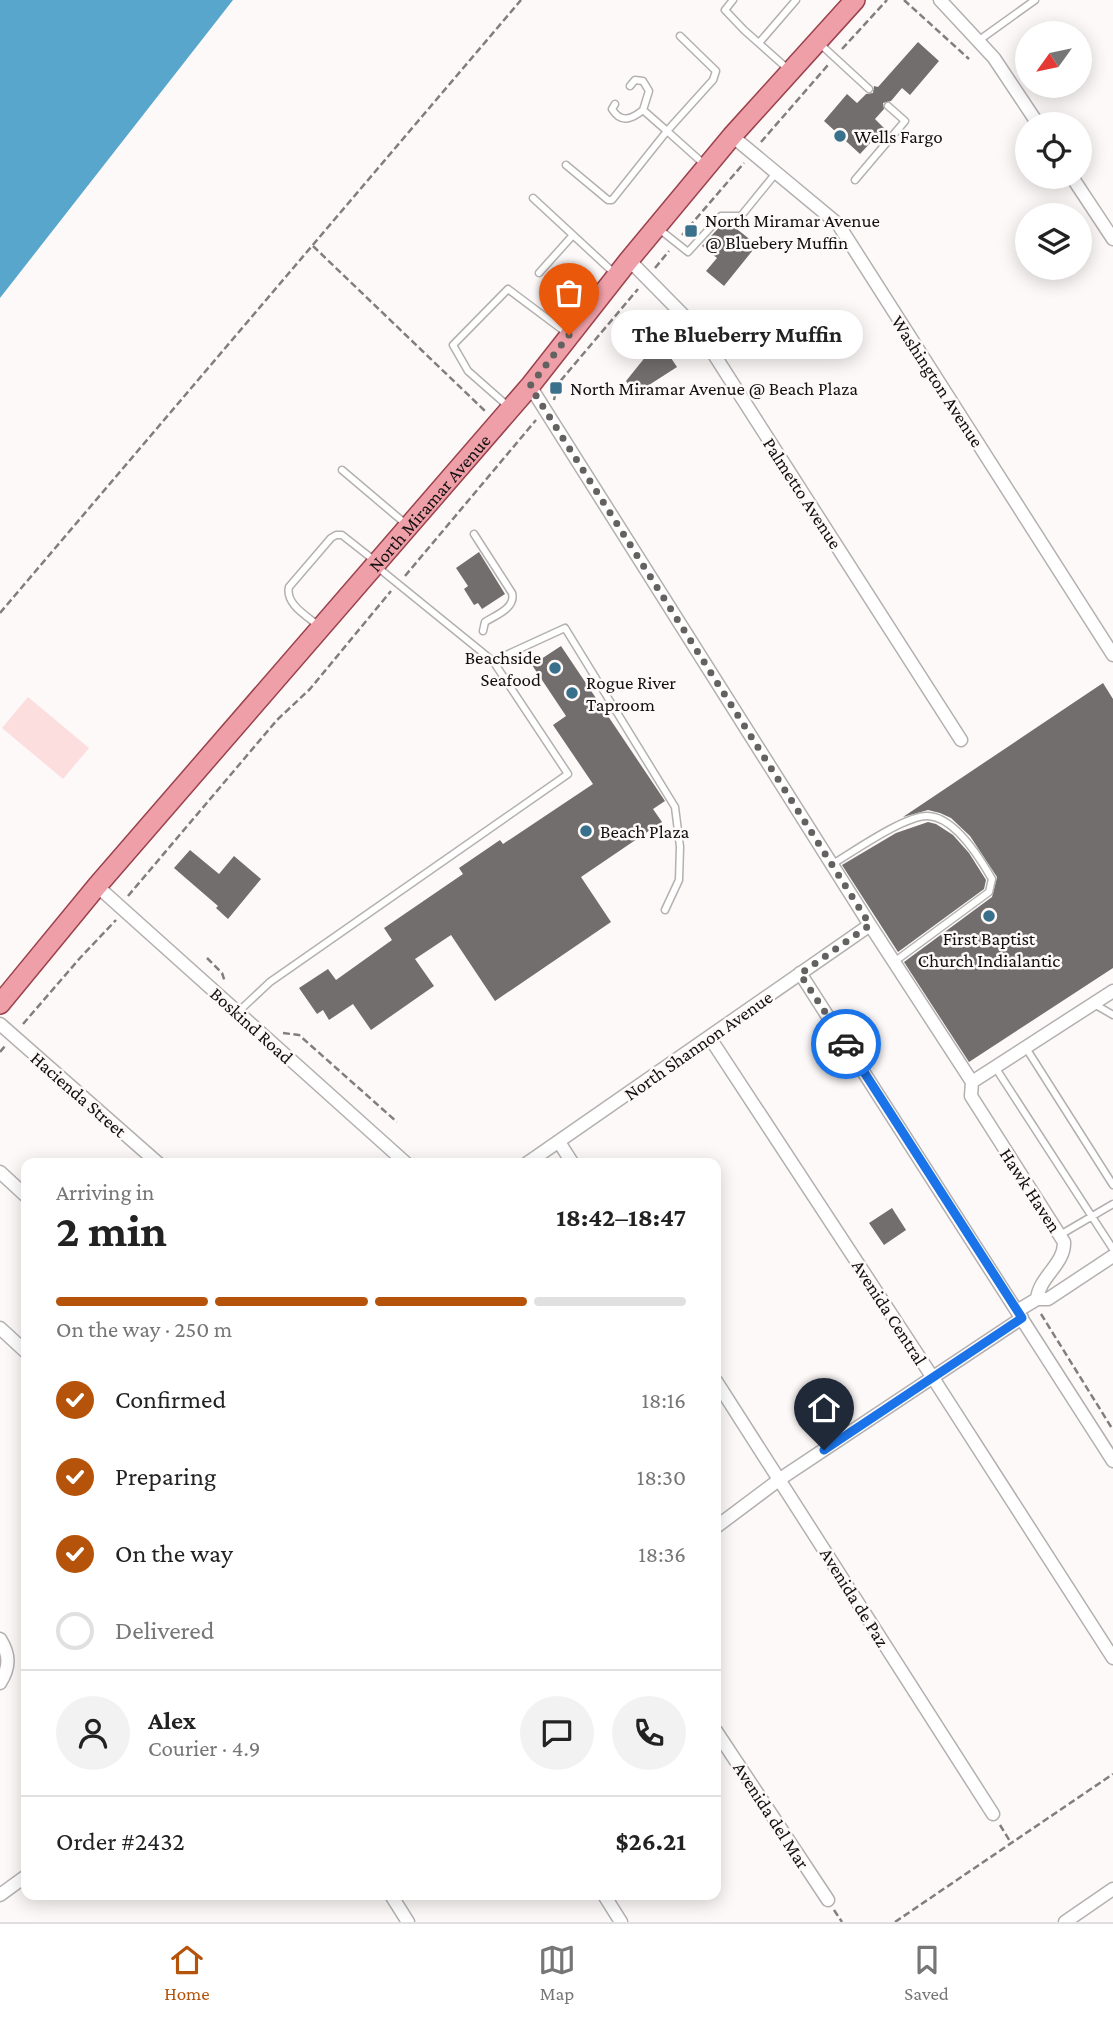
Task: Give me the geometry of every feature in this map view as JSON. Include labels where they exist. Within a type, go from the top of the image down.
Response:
[{"type":"main road","name":"North Miramar Avenue","points":[[0,1004],[97,886],[530,386],[706,166],[855,0]]},
{"type":"street","points":[[940,0],[994,58],[1030,112]]},
{"type":"street","name":"Washington Avenue","points":[[732,136],[838,224],[1113,655]]},
{"type":"street","points":[[1080,189],[1113,239]]},
{"type":"street","name":"Palmetto Avenue","points":[[623,267],[647,278],[699,331],[961,740]]},
{"type":"street","name":"Hawk Haven","points":[[530,386],[831,865],[972,1082],[971,1096],[1064,1242],[1065,1252],[1038,1290],[1037,1299]]},
{"type":"street","name":"Boskind Road","points":[[97,886],[241,1008],[401,1158]]},
{"type":"street","name":"North Shannon Avenue","points":[[535,1158],[870,925]]},
{"type":"street","points":[[800,974],[1113,1461]]},
{"type":"street","points":[[972,1082],[1113,991]]},
{"type":"street","name":"Hacienda Street","points":[[0,1024],[152,1158]]},
{"type":"street","name":"Avenida Central","points":[[710,1038],[1113,1658]]},
{"type":"street","points":[[559,1142],[569,1158]]},
{"type":"street","points":[[0,1172],[21,1191]]},
{"type":"street","points":[[721,1523],[780,1479],[933,1378],[1037,1299],[1048,1299],[1113,1256]]},
{"type":"street","points":[[0,1328],[21,1347]]},
{"type":"street","name":"Avenida de Paz","points":[[721,1389],[993,1814]]},
{"type":"street","points":[[0,1639],[9,1652],[7,1672],[0,1683]]},
{"type":"street","name":"Avenida del Mar","points":[[721,1739],[828,1900]]},
{"type":"street","points":[[0,1895],[21,1880]]},
{"type":"street","points":[[1065,1922],[1113,1889]]},
{"type":"street","points":[[394,1900],[408,1922]]},
{"type":"street","points":[[607,1900],[621,1922]]},
{"type":"lane","points":[[733,0],[725,10],[790,71]]},
{"type":"lane","points":[[759,43],[796,0]]},
{"type":"lane","points":[[978,41],[1035,0]]},
{"type":"lane","points":[[566,165],[608,200],[612,200],[667,131],[713,80],[716,71],[680,36]]},
{"type":"lane","points":[[817,42],[869,89]]},
{"type":"lane","points":[[615,104],[612,109],[616,116],[624,119],[632,118],[643,110],[649,92],[643,81],[635,80],[630,86]]},
{"type":"lane","points":[[855,180],[905,121],[888,106]]},
{"type":"lane","points":[[643,110],[706,166]]},
{"type":"lane","points":[[657,227],[688,252],[721,216],[741,216],[776,173]]},
{"type":"lane","points":[[533,198],[573,235],[623,267]]},
{"type":"lane","points":[[539,273],[573,235]]},
{"type":"lane","points":[[504,415],[468,371],[453,345],[508,289],[569,335]]},
{"type":"lane","points":[[342,470],[408,526]]},
{"type":"lane","points":[[474,534],[514,599],[511,605],[485,622],[483,631]]},
{"type":"lane","points":[[241,1008],[270,982],[568,774],[493,661],[342,536],[331,538],[289,587],[287,594],[290,601],[320,628]]},
{"type":"lane","points":[[493,661],[565,628],[675,807],[680,847],[679,880],[665,910]]},
{"type":"lane","points":[[831,865],[910,819],[927,816],[943,819],[964,838],[983,862],[992,879],[989,892],[894,962]]},
{"type":"lane","points":[[1094,1003],[1113,1015]]},
{"type":"lane","points":[[1026,1047],[1113,1185]]},
{"type":"lane","points":[[995,1067],[1113,1249]]},
{"type":"lane","points":[[1060,1235],[1113,1204]]},
{"type":"path","points":[[0,613],[521,0]]},
{"type":"path","points":[[0,1052],[80,958],[116,922],[119,905],[277,720],[310,689],[555,399],[557,385],[834,57],[887,0]]},
{"type":"path","points":[[904,0],[969,59]]},
{"type":"path","points":[[312,245],[504,415]]},
{"type":"path","points":[[206,958],[222,973],[227,989],[241,1008]]},
{"type":"path","points":[[279,1033],[299,1035],[397,1122]]},
{"type":"path","points":[[1040,1313],[1113,1430]]},
{"type":"path","points":[[895,1922],[1113,1774]]},
{"type":"path","points":[[993,1814],[1012,1843]]},
{"type":"shaded area","points":[[28,697],[89,748],[63,779],[2,728]]},
{"type":"water","points":[[0,0],[233,0],[0,298]]},
{"type":"building","points":[[918,42],[939,61],[910,95],[902,88],[891,101],[883,103],[884,109],[875,119],[884,128],[860,154],[824,121],[847,94],[857,103],[866,94],[873,93],[874,86],[878,87]]},
{"type":"building","points":[[724,222],[728,222],[757,245],[724,286],[706,271],[717,258],[702,246]]},
{"type":"building","points":[[659,340],[677,367],[635,394],[626,381]]},
{"type":"building","points":[[479,552],[505,594],[482,609],[478,603],[474,605],[464,589],[468,586],[456,568]]},
{"type":"building","name":"Beach Plaza","points":[[561,646],[665,801],[653,809],[662,822],[581,877],[611,922],[495,1001],[451,935],[415,959],[434,986],[371,1030],[353,1004],[329,1020],[323,1010],[317,1014],[299,988],[328,969],[336,980],[392,940],[384,928],[463,874],[459,868],[500,840],[503,844],[593,784],[553,725],[566,716],[532,665]]},
{"type":"building","name":"First Baptist Church Indialantic","points":[[1103,683],[1113,699],[1113,968],[969,1062],[904,962],[992,897],[997,877],[970,836],[951,818],[928,810],[903,817]]},
{"type":"building","points":[[928,822],[953,835],[969,853],[986,880],[984,889],[898,952],[842,865],[896,833]]},
{"type":"building","points":[[190,850],[219,874],[234,856],[261,879],[228,919],[216,908],[218,906],[174,868]]},
{"type":"building","points":[[892,1208],[906,1230],[884,1245],[869,1223]]},
{"type":"way so far","points":[[569,335],[530,386],[870,925],[800,974],[846,1044]]},
{"type":"place","name":"Wells Fargo","points":[[840,136]]},
{"type":"place","name":"North Miramar Avenue @ Bluebery Muffin","points":[[691,231]]},
{"type":"place","name":"The Blueberry Muffin","points":[[569,335]]},
{"type":"place","name":"North Miramar Avenue @ Beach Plaza","points":[[556,388]]},
{"type":"place","name":"Beachside Seafood","points":[[555,668]]},
{"type":"place","name":"Rogue River Taproom","points":[[572,693]]},
{"type":"place","name":"Beach Plaza","points":[[586,831]]},
{"type":"place","name":"First Baptist Church Indialantic","points":[[989,916]]},
{"type":"route","points":[[824,1450],[1022,1318],[846,1044]]}]
